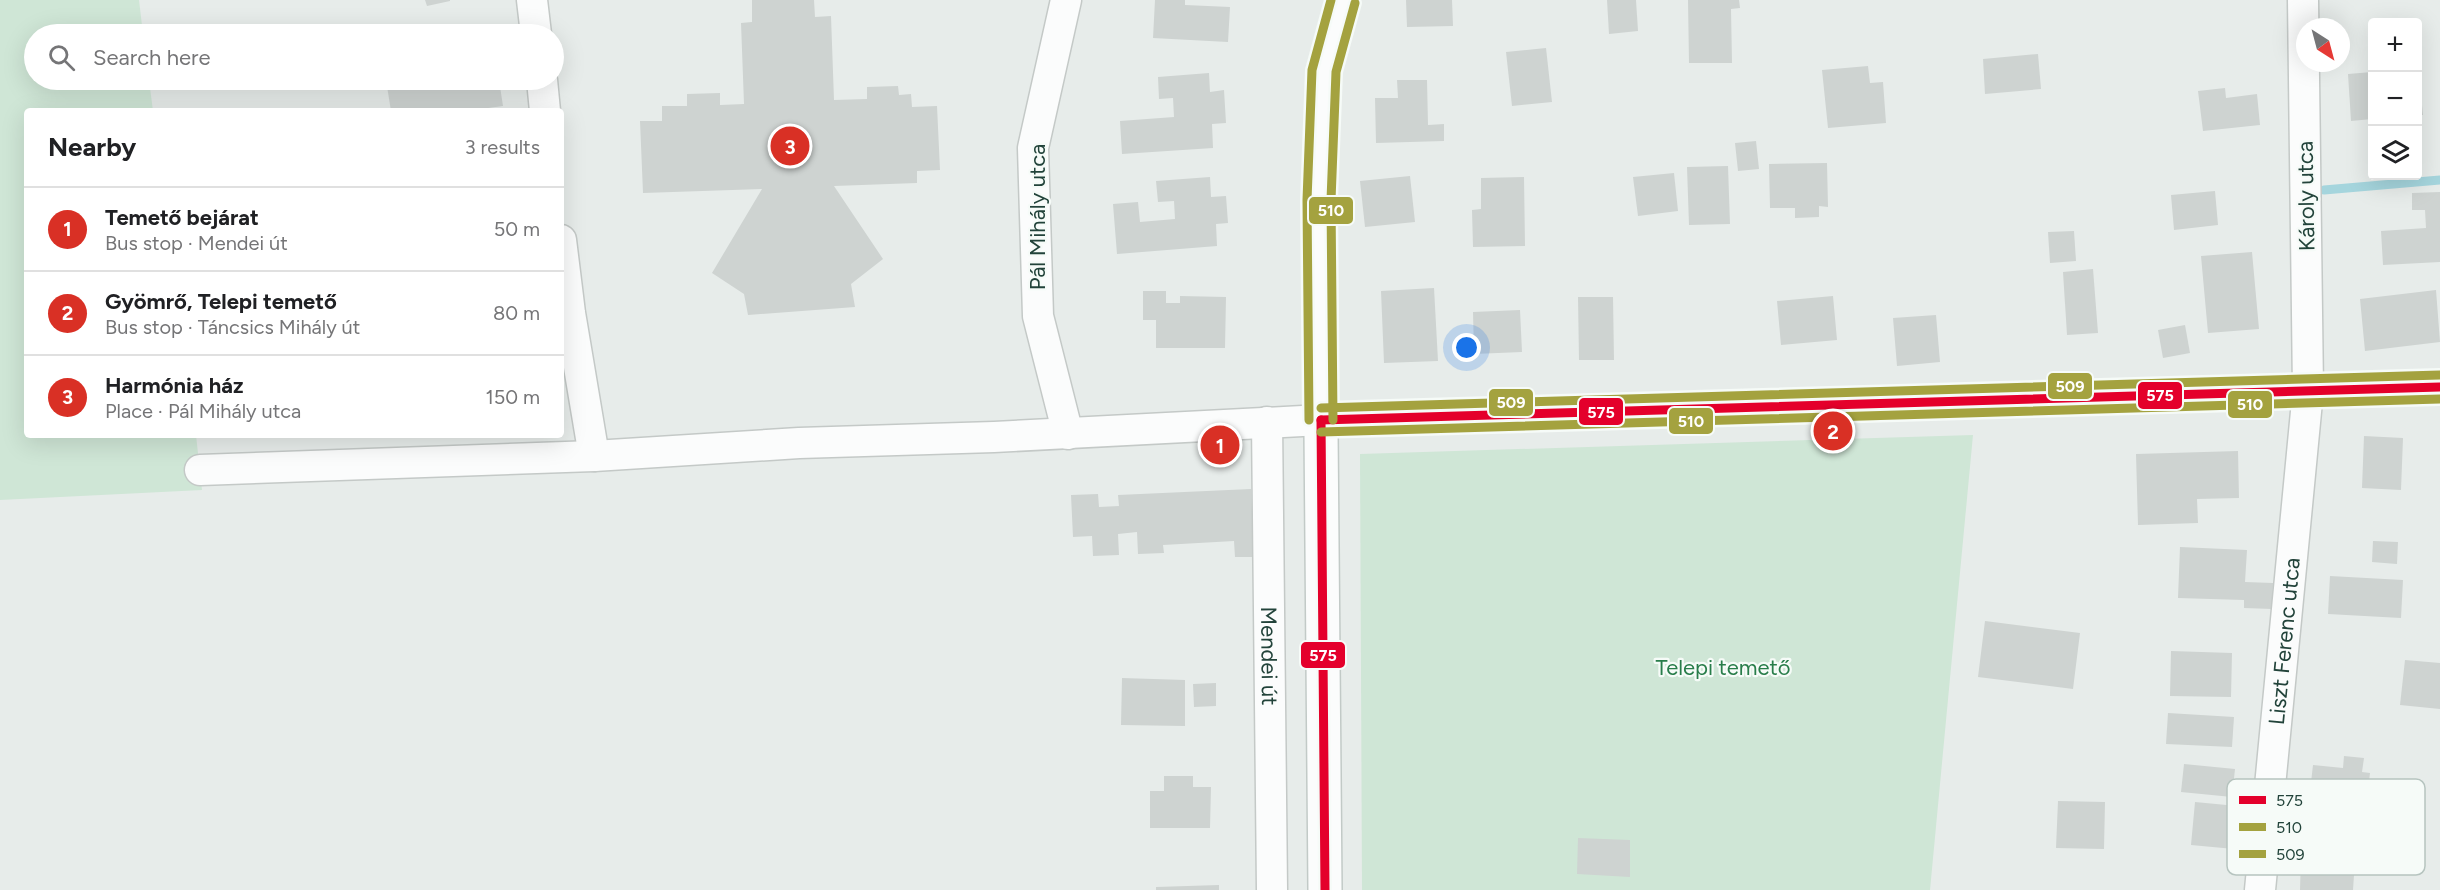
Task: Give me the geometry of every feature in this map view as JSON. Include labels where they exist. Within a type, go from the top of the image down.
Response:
[{"type":"street","points":[[532,0],[535,24]]},
{"type":"street","name":"Pál Mihály utca","points":[[1066,0],[1033,148],[1038,316],[1068,434]]},
{"type":"street","points":[[1325,890],[1318,200],[1324,70],[1343,0]]},
{"type":"street","name":"Károly utca","points":[[2302,0],[2308,391]]},
{"type":"street","points":[[543,90],[546,108]]},
{"type":"street","points":[[564,264],[594,456]]},
{"type":"street","points":[[200,470],[594,456],[799,443],[1068,434],[1267,422],[2440,387]]},
{"type":"street","name":"Liszt Ferenc utca","points":[[2271,779],[2308,391]]},
{"type":"street","name":"Mendei út","points":[[1267,422],[1272,890]]},
{"type":"street","name":"Liszt Ferenc utca","points":[[2260,890],[2261,875]]},
{"type":"green space","points":[[0,0],[139,0],[142,24],[24,24],[24,90],[150,90],[153,108],[24,108],[24,438],[196,438],[202,490],[0,500]]},
{"type":"green space","name":"Telepi temető","points":[[1973,435],[1930,890],[1362,890],[1360,454]]},
{"type":"building","points":[[425,0],[450,0],[450,1],[427,6]]},
{"type":"building","points":[[752,0],[814,0],[815,17],[831,16],[834,100],[867,99],[867,87],[898,86],[899,95],[911,94],[912,107],[937,106],[940,170],[917,171],[917,183],[834,186],[883,259],[851,284],[855,307],[748,315],[744,294],[712,273],[762,189],[643,193],[640,121],[662,121],[662,106],[687,106],[687,94],[720,93],[720,105],[744,104],[741,23],[752,22]]},
{"type":"building","points":[[1155,0],[1185,0],[1185,5],[1230,7],[1228,42],[1153,38]]},
{"type":"building","points":[[1406,0],[1452,0],[1453,26],[1407,27]]},
{"type":"building","points":[[1607,0],[1636,0],[1638,31],[1609,34]]},
{"type":"building","points":[[1688,0],[1739,0],[1740,8],[1731,9],[1732,63],[1689,63]]},
{"type":"building","points":[[1546,48],[1552,102],[1512,106],[1506,52]]},
{"type":"building","points":[[2038,54],[2041,89],[1985,94],[1983,59]]},
{"type":"building","points":[[1868,66],[1870,83],[1883,82],[1886,123],[1828,128],[1822,70]]},
{"type":"building","points":[[2368,72],[2368,119],[2351,121],[2348,74]]},
{"type":"building","points":[[1209,73],[1210,92],[1224,90],[1226,123],[1212,124],[1213,148],[1122,154],[1120,121],[1174,117],[1173,98],[1159,99],[1158,77]]},
{"type":"building","points":[[1397,80],[1427,80],[1428,125],[1444,124],[1444,141],[1376,143],[1375,98],[1398,98]]},
{"type":"building","points":[[2225,88],[2226,98],[2257,94],[2260,125],[2203,131],[2198,91]]},
{"type":"building","points":[[388,90],[501,90],[503,106],[488,108],[391,108]]},
{"type":"building","points":[[1756,141],[1759,169],[1738,171],[1735,143]]},
{"type":"building","points":[[1827,163],[1828,207],[1819,206],[1819,217],[1795,218],[1795,208],[1770,208],[1769,164]]},
{"type":"building","points":[[1728,166],[1730,224],[1689,225],[1687,167]]},
{"type":"building","points":[[1674,173],[1678,211],[1638,216],[1633,177]]},
{"type":"building","points":[[1410,176],[1415,222],[1365,227],[1360,181]]},
{"type":"building","points":[[1210,177],[1211,197],[1226,196],[1228,223],[1216,224],[1217,246],[1117,254],[1113,204],[1138,202],[1140,222],[1175,219],[1174,201],[1158,202],[1156,181]]},
{"type":"building","points":[[1524,177],[1525,246],[1473,247],[1472,210],[1481,209],[1481,178]]},
{"type":"building","points":[[2215,191],[2218,225],[2174,230],[2171,195]]},
{"type":"building","points":[[2440,192],[2440,262],[2383,265],[2381,231],[2426,228],[2425,210],[2412,210],[2412,193]]},
{"type":"building","points":[[2074,231],[2076,261],[2050,263],[2048,232]]},
{"type":"building","points":[[2252,252],[2259,329],[2208,333],[2201,256]]},
{"type":"building","points":[[2093,269],[2098,333],[2067,335],[2063,272]]},
{"type":"building","points":[[1434,288],[1438,361],[1384,363],[1381,291]]},
{"type":"building","points":[[2436,290],[2440,342],[2365,351],[2360,299]]},
{"type":"building","points":[[1143,291],[1166,291],[1166,303],[1180,303],[1180,296],[1226,297],[1225,348],[1156,348],[1156,320],[1143,320]]},
{"type":"building","points":[[1833,296],[1837,340],[1781,345],[1777,301]]},
{"type":"building","points":[[1578,297],[1613,297],[1614,360],[1579,360]]},
{"type":"building","points":[[1520,310],[1522,352],[1474,354],[1473,312]]},
{"type":"building","points":[[1936,315],[1940,362],[1897,366],[1893,318]]},
{"type":"building","points":[[2185,325],[2190,353],[2163,358],[2158,330]]},
{"type":"building","points":[[2364,436],[2403,438],[2401,490],[2362,488]]},
{"type":"building","points":[[2238,451],[2239,498],[2197,499],[2198,523],[2138,525],[2136,454]]},
{"type":"building","points":[[1251,489],[1254,557],[1235,557],[1234,541],[1163,545],[1164,553],[1138,554],[1137,532],[1118,534],[1119,555],[1093,556],[1092,536],[1073,537],[1071,495],[1098,494],[1099,507],[1119,506],[1118,495]]},
{"type":"building","points":[[2373,541],[2398,542],[2397,564],[2372,562]]},
{"type":"building","points":[[2180,547],[2247,550],[2245,582],[2273,583],[2272,609],[2244,608],[2244,600],[2178,598]]},
{"type":"building","points":[[2330,576],[2403,580],[2401,618],[2328,614]]},
{"type":"building","points":[[1985,621],[2080,633],[2073,689],[1978,677]]},
{"type":"building","points":[[2171,651],[2232,653],[2231,697],[2170,696]]},
{"type":"building","points":[[2405,660],[2440,663],[2440,709],[2400,705]]},
{"type":"building","points":[[1122,678],[1185,680],[1185,726],[1121,725]]},
{"type":"building","points":[[1216,683],[1216,706],[1194,707],[1193,684]]},
{"type":"building","points":[[2168,713],[2234,717],[2232,747],[2166,744]]},
{"type":"building","points":[[2344,756],[2364,758],[2362,772],[2370,773],[2369,779],[2311,779],[2313,765],[2343,768]]},
{"type":"building","points":[[2184,764],[2235,769],[2234,779],[2227,779],[2227,797],[2181,792]]},
{"type":"building","points":[[1164,776],[1193,776],[1193,787],[1211,787],[1210,828],[1150,828],[1150,791],[1164,791]]},
{"type":"building","points":[[2058,801],[2105,802],[2104,849],[2056,848]]},
{"type":"building","points":[[2195,802],[2227,805],[2227,848],[2191,845]]},
{"type":"building","points":[[1578,838],[1630,840],[1630,877],[1577,874]]},
{"type":"building","points":[[2300,875],[2354,875],[2353,890],[2300,890]]},
{"type":"building","points":[[1219,885],[1219,890],[1156,890],[1156,887]]},
{"type":"waterway","points":[[2324,190],[2440,180]]},
{"type":"transit line","name":"509","points":[[1309,420],[1307,200],[1312,70],[1331,0]]},
{"type":"transit line","name":"510","points":[[1333,420],[1331,200],[1336,72],[1355,3]]},
{"type":"transit line","name":"509","points":[[1321,408],[2440,375]]},
{"type":"transit line","name":"575","points":[[1321,420],[2440,387]]},
{"type":"transit line","name":"510","points":[[1321,432],[2440,399]]},
{"type":"transit line","name":"575","points":[[1321,420],[1325,890]]},
{"type":"place","name":"Harmónia ház","points":[[790,146]]},
{"type":"place","name":"Gyömrő, Telepi temető","points":[[1833,431]]},
{"type":"place","name":"Temető bejárat","points":[[1220,445]]}]
